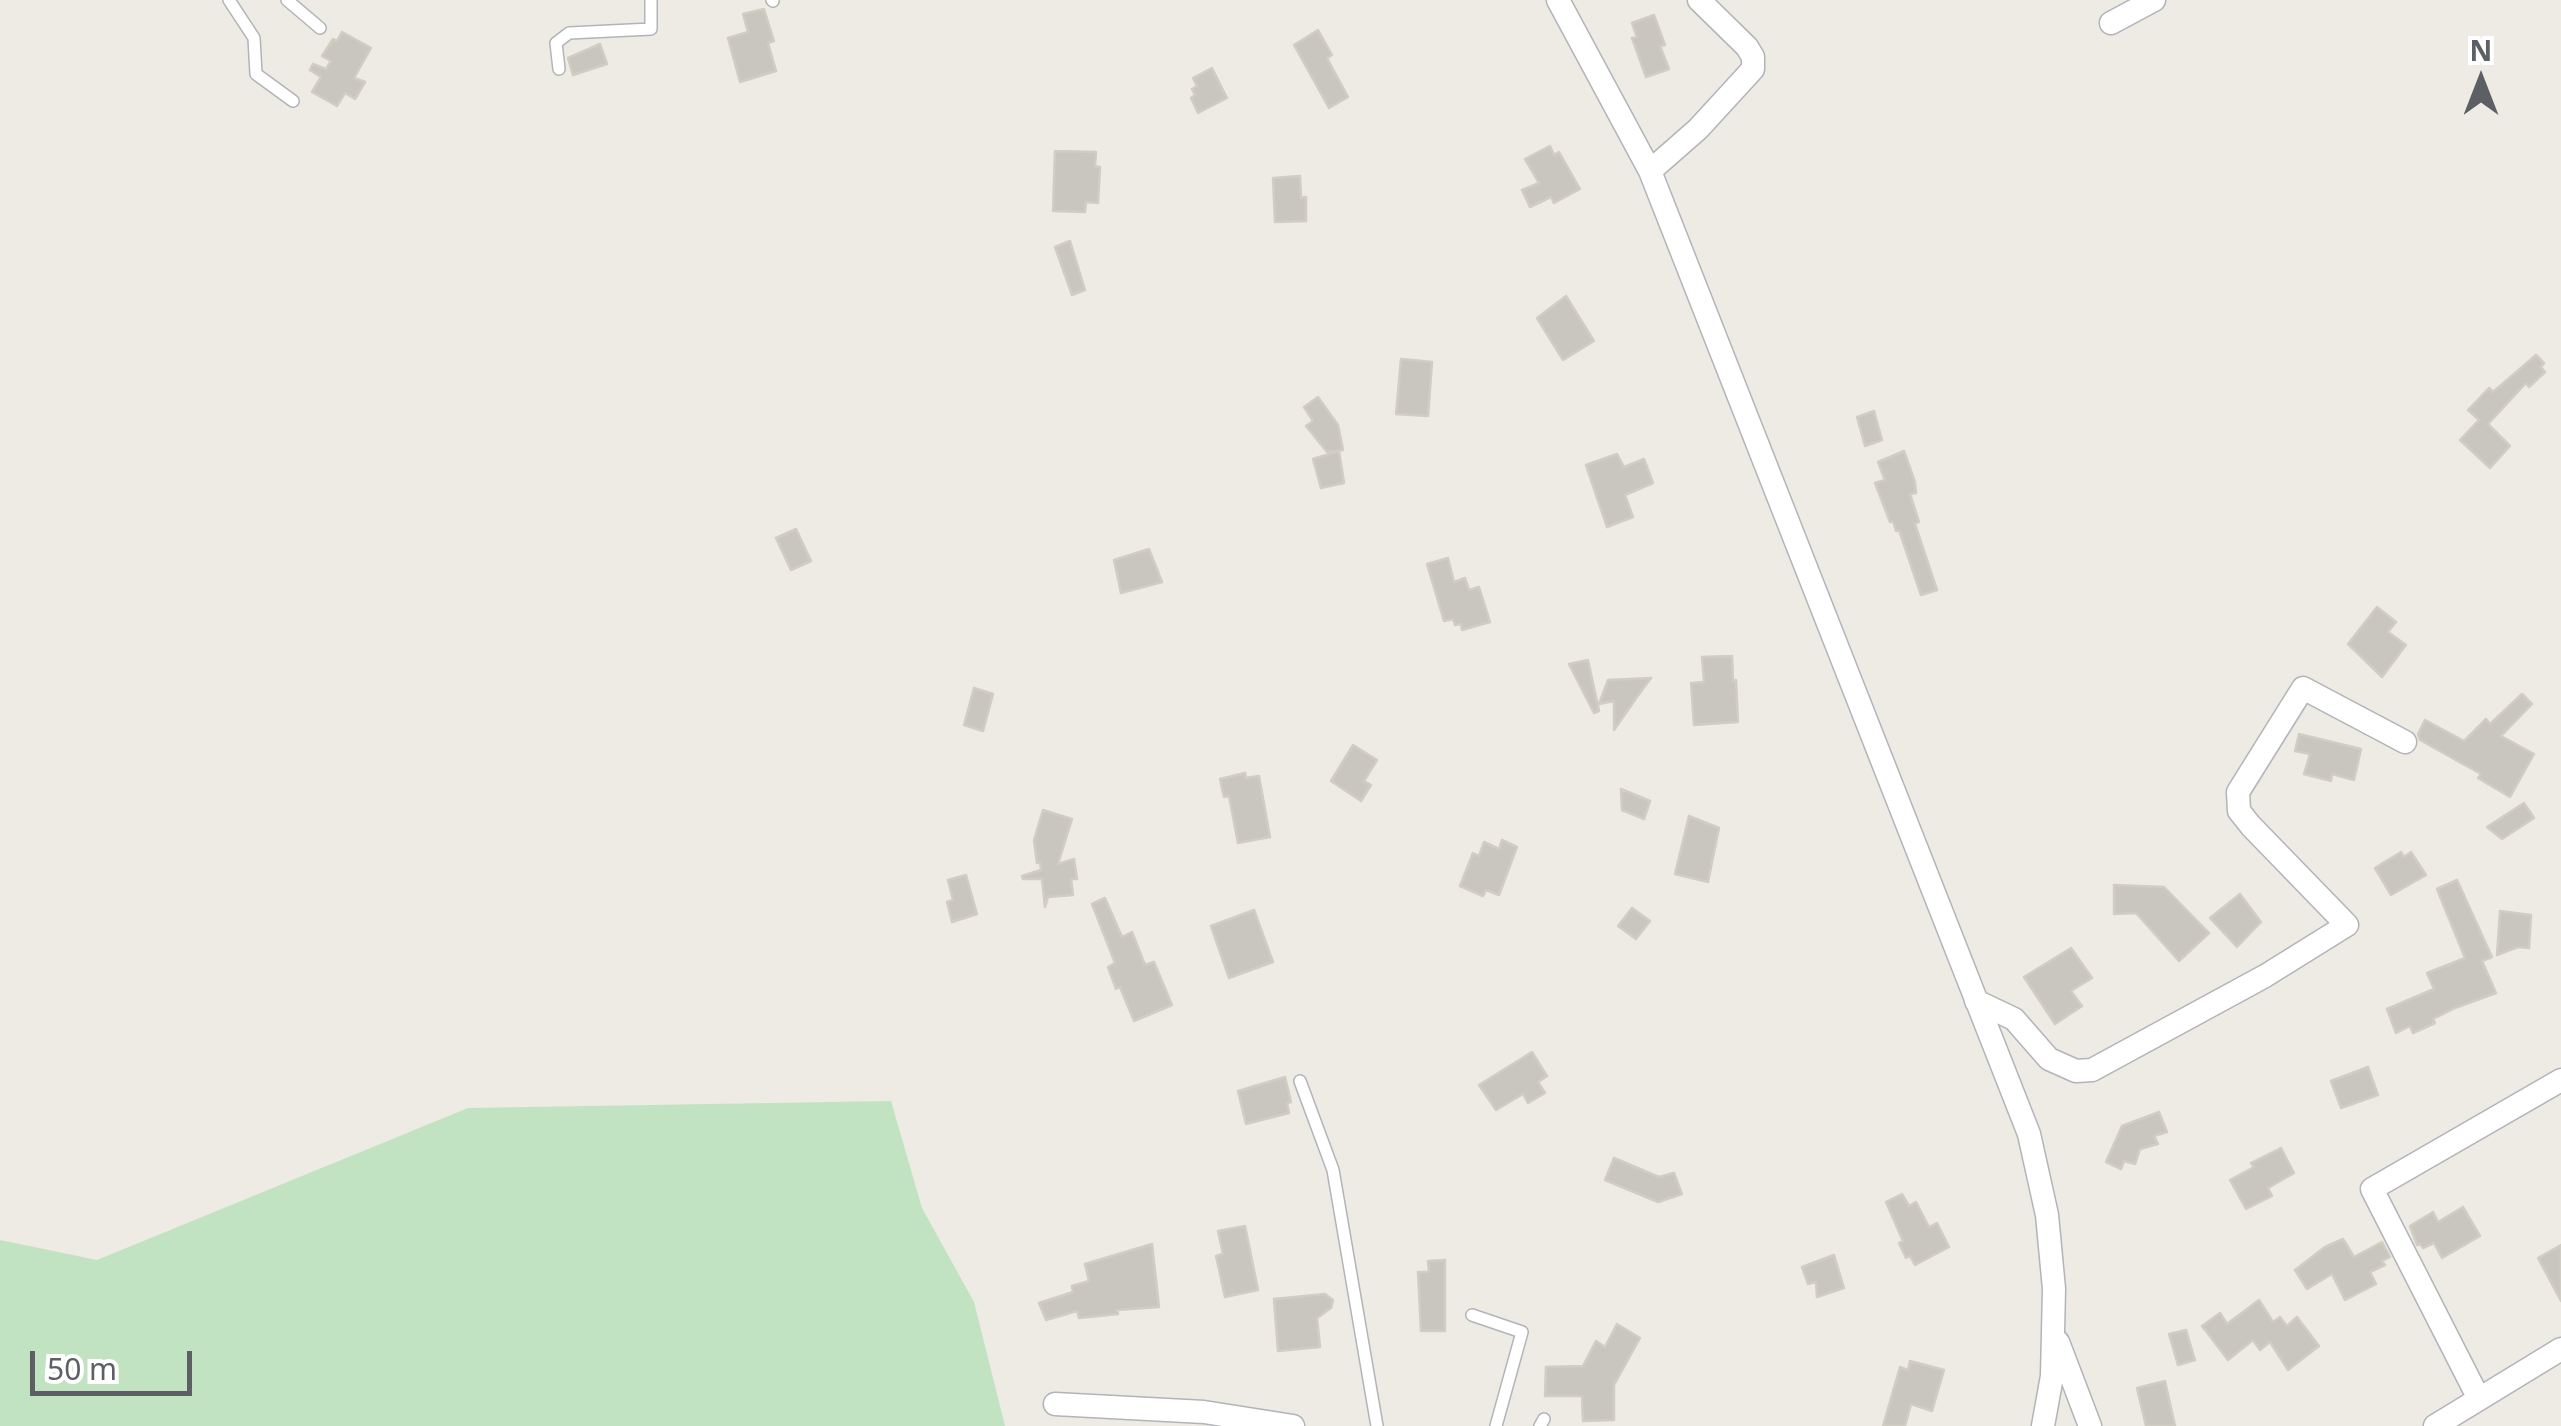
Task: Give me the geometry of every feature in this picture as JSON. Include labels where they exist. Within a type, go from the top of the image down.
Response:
[{"type":"street","points":[[1558,0],[1650,171],[2033,1148],[2048,1216],[2054,1334],[2043,1426]]},
{"type":"street","points":[[1650,171],[1698,129],[1753,68],[1747,48],[1699,0]]},
{"type":"street","points":[[2111,23],[2154,0]]},
{"type":"street","points":[[1976,1001],[2014,1019],[2049,1059],[2076,1071],[2092,1070],[2265,976],[2346,925],[2251,826],[2239,811],[2238,792],[2303,688],[2405,742]]},
{"type":"street","points":[[2478,1397],[2372,1189],[2561,1080]]},
{"type":"street","points":[[2054,1334],[2090,1426]]},
{"type":"street","points":[[2435,1426],[2561,1349]]},
{"type":"street","points":[[1055,1404],[1292,1426]]},
{"type":"lane","points":[[229,0],[254,38],[256,74],[293,101]]},
{"type":"lane","points":[[287,0],[320,28]]},
{"type":"lane","points":[[559,68],[556,43],[569,34],[652,29],[650,0]]},
{"type":"lane","points":[[1300,1081],[1333,1170],[1377,1426]]},
{"type":"lane","points":[[1472,1315],[1522,1332],[1496,1426]]},
{"type":"green space","points":[[891,1101],[922,1208],[974,1302],[1005,1426],[0,1426],[0,1240],[97,1260],[468,1108]]},
{"type":"building","points":[[764,9],[774,41],[768,43],[776,71],[740,82],[728,38],[748,32],[743,14]]},
{"type":"building","points":[[1654,15],[1669,69],[1646,77],[1632,38],[1637,37],[1632,23]]},
{"type":"building","points":[[1318,30],[1332,55],[1327,58],[1348,97],[1329,108],[1294,45]]},
{"type":"building","points":[[342,32],[371,48],[354,78],[365,82],[355,99],[345,93],[337,106],[312,92],[321,77],[310,70],[313,64],[326,69],[331,61],[322,56]]},
{"type":"building","points":[[600,44],[607,64],[573,75],[568,58]]},
{"type":"building","points":[[1212,68],[1227,98],[1198,113],[1191,98],[1195,95],[1192,89],[1197,86],[1193,78]]},
{"type":"building","points":[[1550,146],[1554,155],[1559,152],[1580,189],[1554,203],[1551,197],[1530,207],[1522,190],[1539,183],[1525,159]]},
{"type":"building","points":[[1055,151],[1096,152],[1095,166],[1100,167],[1098,203],[1086,202],[1085,212],[1053,211]]},
{"type":"building","points":[[1300,176],[1301,198],[1306,197],[1306,221],[1275,222],[1273,178]]},
{"type":"building","points":[[1070,241],[1085,290],[1072,295],[1055,247]]},
{"type":"building","points":[[1566,296],[1594,341],[1563,360],[1537,318]]},
{"type":"building","points":[[2536,355],[2544,363],[2541,367],[2545,372],[2529,387],[2526,383],[2488,424],[2510,446],[2490,468],[2460,440],[2479,420],[2468,410],[2489,388],[2493,392]]},
{"type":"building","points":[[1401,359],[1432,362],[1428,416],[1396,414]]},
{"type":"building","points":[[1318,397],[1338,425],[1343,450],[1327,452],[1306,426],[1313,421],[1304,407]]},
{"type":"building","points":[[1874,411],[1882,440],[1865,446],[1857,417]]},
{"type":"building","points":[[1339,451],[1344,483],[1321,488],[1313,459]]},
{"type":"building","points":[[1904,451],[1915,482],[1916,493],[1910,494],[1919,522],[1915,524],[1937,590],[1921,595],[1899,530],[1890,522],[1875,483],[1885,480],[1878,462]]},
{"type":"building","points":[[1617,454],[1624,467],[1644,459],[1653,483],[1625,495],[1633,517],[1607,527],[1586,465]]},
{"type":"building","points":[[796,529],[811,561],[791,570],[776,538]]},
{"type":"building","points":[[1149,549],[1162,582],[1121,593],[1114,560]]},
{"type":"building","points":[[1448,558],[1454,582],[1465,578],[1469,590],[1479,587],[1490,622],[1462,630],[1461,624],[1455,625],[1453,619],[1444,621],[1427,564]]},
{"type":"building","points":[[2377,607],[2396,622],[2388,632],[2406,645],[2382,677],[2348,644]]},
{"type":"building","points":[[1732,656],[1738,722],[1694,725],[1691,683],[1704,682],[1702,657]]},
{"type":"building","points":[[1588,660],[1599,711],[1594,713],[1569,664]]},
{"type":"building","points":[[1651,678],[1614,730],[1614,701],[1599,704],[1608,680]]},
{"type":"building","points":[[974,688],[993,694],[983,731],[964,725]]},
{"type":"building","points":[[2522,694],[2532,704],[2501,736],[2534,754],[2510,797],[2478,778],[2481,774],[2420,740],[2418,734],[2425,720],[2464,741],[2486,719],[2490,724]]},
{"type":"building","points":[[2299,734],[2361,749],[2354,780],[2332,774],[2331,781],[2304,774],[2310,754],[2295,751]]},
{"type":"building","points":[[1353,745],[1377,760],[1364,781],[1371,785],[1361,801],[1331,781]]},
{"type":"building","points":[[1245,773],[1246,778],[1259,776],[1270,837],[1238,843],[1229,796],[1224,797],[1220,779]]},
{"type":"building","points":[[1621,789],[1650,801],[1644,819],[1622,810]]},
{"type":"building","points":[[2524,803],[2534,818],[2502,839],[2487,827]]},
{"type":"building","points":[[1043,810],[1072,819],[1058,864],[1074,859],[1077,879],[1071,879],[1073,895],[1048,897],[1045,907],[1042,879],[1022,876],[1041,870],[1034,840]]},
{"type":"building","points":[[1689,816],[1719,828],[1708,882],[1675,874]]},
{"type":"building","points":[[1502,840],[1517,847],[1499,895],[1486,890],[1483,896],[1460,886],[1473,853],[1479,856],[1484,842],[1499,849]]},
{"type":"building","points":[[2401,852],[2404,857],[2411,852],[2426,875],[2391,895],[2375,868]]},
{"type":"building","points":[[966,875],[977,914],[952,922],[947,902],[953,900],[948,880]]},
{"type":"building","points":[[2457,880],[2492,957],[2482,961],[2496,993],[2455,1008],[2413,1033],[2410,1026],[2396,1033],[2387,1009],[2434,989],[2427,973],[2465,958],[2437,889]]},
{"type":"building","points":[[2114,885],[2164,887],[2209,933],[2179,961],[2136,913],[2114,914]]},
{"type":"building","points":[[2240,894],[2261,922],[2237,947],[2210,918]]},
{"type":"building","points":[[1105,898],[1122,937],[1132,932],[1145,965],[1154,962],[1172,1005],[1134,1021],[1108,967],[1115,963],[1092,904]]},
{"type":"building","points":[[1632,908],[1650,921],[1636,939],[1618,926]]},
{"type":"building","points":[[1254,910],[1273,962],[1229,978],[1211,926]]},
{"type":"building","points":[[2500,911],[2531,915],[2529,948],[2518,947],[2497,955]]},
{"type":"building","points":[[2071,948],[2092,978],[2071,991],[2082,1006],[2055,1024],[2024,977]]},
{"type":"building","points":[[1532,1052],[1547,1076],[1538,1082],[1545,1093],[1528,1103],[1523,1094],[1496,1110],[1479,1085]]},
{"type":"building","points":[[2368,1067],[2378,1095],[2341,1108],[2331,1081]]},
{"type":"building","points":[[1285,1077],[1291,1102],[1287,1103],[1289,1113],[1246,1124],[1238,1091]]},
{"type":"building","points":[[2159,1112],[2167,1132],[2154,1136],[2158,1144],[2140,1149],[2135,1164],[2124,1161],[2121,1169],[2106,1162],[2122,1126]]},
{"type":"building","points":[[2281,1148],[2294,1173],[2268,1188],[2272,1196],[2246,1209],[2230,1180],[2254,1167],[2251,1163]]},
{"type":"building","points":[[1614,1158],[1659,1177],[1674,1173],[1682,1194],[1658,1202],[1605,1180]]},
{"type":"building","points":[[1902,1194],[1909,1206],[1916,1202],[1929,1227],[1937,1223],[1949,1247],[1915,1265],[1910,1256],[1906,1258],[1899,1243],[1903,1241],[1886,1202]]},
{"type":"building","points":[[2463,1207],[2480,1236],[2442,1258],[2434,1243],[2423,1248],[2417,1245],[2410,1226],[2433,1212],[2438,1222]]},
{"type":"building","points":[[1245,1226],[1258,1290],[1225,1297],[1216,1256],[1223,1254],[1218,1231]]},
{"type":"building","points":[[2343,1239],[2354,1257],[2382,1242],[2390,1257],[2382,1261],[2385,1265],[2370,1272],[2376,1284],[2345,1300],[2332,1274],[2307,1289],[2295,1270],[2325,1247]]},
{"type":"building","points":[[1152,1244],[1159,1307],[1079,1318],[1077,1311],[1046,1320],[1039,1303],[1073,1292],[1072,1286],[1089,1281],[1085,1264]]},
{"type":"building","points":[[2561,1245],[2561,1301],[2538,1258]]},
{"type":"building","points":[[1834,1255],[1844,1288],[1817,1297],[1816,1282],[1808,1284],[1802,1267]]},
{"type":"building","points":[[1445,1260],[1445,1331],[1421,1331],[1418,1272],[1429,1272],[1428,1261]]},
{"type":"building","points":[[1325,1294],[1333,1300],[1331,1308],[1317,1318],[1320,1347],[1278,1351],[1274,1299]]},
{"type":"building","points":[[2259,1300],[2273,1322],[2280,1317],[2287,1326],[2297,1317],[2319,1346],[2288,1370],[2270,1342],[2260,1350],[2253,1340],[2228,1360],[2202,1326],[2220,1313],[2227,1324]]},
{"type":"building","points":[[1617,1324],[1640,1338],[1614,1385],[1614,1420],[1583,1421],[1582,1396],[1545,1396],[1546,1367],[1583,1366],[1596,1341],[1605,1347]]},
{"type":"building","points":[[2186,1330],[2195,1360],[2178,1365],[2169,1334]]},
{"type":"building","points":[[1910,1361],[1944,1370],[1932,1411],[1911,1404],[1905,1426],[1883,1426],[1900,1367],[1908,1370]]},
{"type":"building","points":[[2165,1381],[2175,1426],[2146,1426],[2137,1388]]}]
